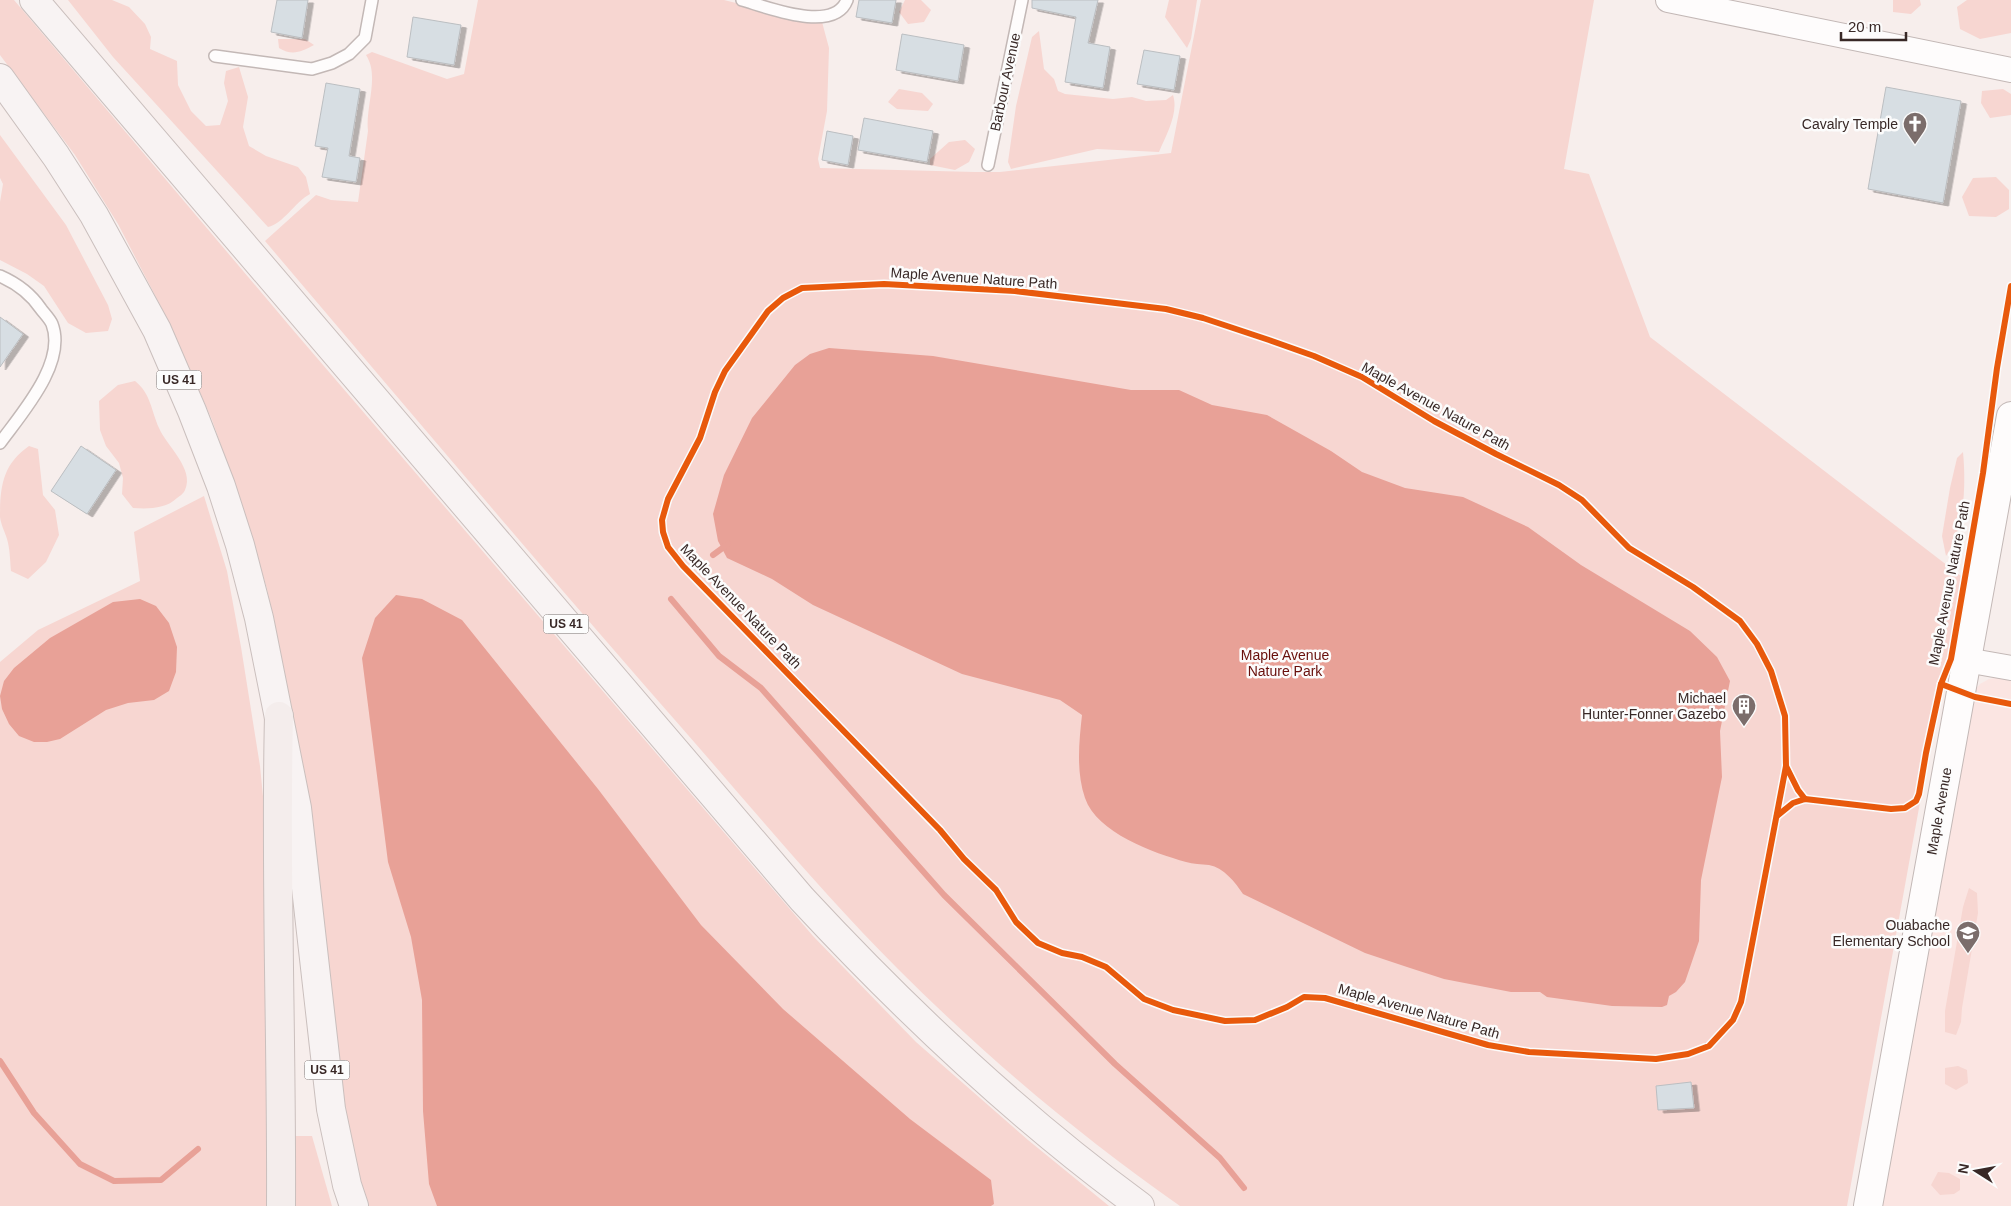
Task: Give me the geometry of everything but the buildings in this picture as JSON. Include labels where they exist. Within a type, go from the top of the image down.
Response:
[{"type":"highway","points":[[279,716],[277,801],[282,1206]]},
{"type":"main road","name":"US 41","points":[[34,0],[802,899],[853,954],[997,1092],[1108,1183],[1140,1206]]},
{"type":"main road","name":"US 41","points":[[0,78],[56,156],[94,215],[136,291],[178,378],[221,486],[240,545],[259,618],[297,808],[331,1109],[347,1185],[354,1206]]},
{"type":"main road","name":"Maple Avenue","points":[[1868,1206],[1966,660],[2006,473],[2011,416]]},
{"type":"street","points":[[1668,0],[1738,7],[2011,70]]},
{"type":"street","points":[[1966,660],[2011,668]]},
{"type":"lane","points":[[215,56],[312,69],[332,63],[349,54],[365,38],[372,0]]},
{"type":"lane","points":[[742,0],[807,17],[836,14],[845,6],[847,0]]},
{"type":"lane","name":"Barbour Avenue","points":[[988,165],[1022,0]]},
{"type":"lane","points":[[0,276],[14,282],[36,302],[52,325],[54,344],[51,364],[39,390],[0,442]]},
{"type":"shaded area","points":[[829,348],[933,356],[1131,390],[1179,390],[1212,405],[1267,415],[1331,451],[1362,472],[1405,488],[1463,497],[1528,527],[1581,565],[1690,631],[1717,657],[1730,681],[1720,731],[1722,777],[1701,880],[1699,941],[1685,982],[1676,992],[1669,996],[1667,1005],[1662,1007],[1612,1006],[1547,997],[1540,992],[1511,992],[1444,979],[1365,953],[1243,894],[1233,880],[1220,869],[1209,865],[1186,862],[1158,853],[1128,840],[1101,822],[1091,810],[1085,798],[1080,778],[1079,757],[1082,715],[1060,700],[962,674],[813,605],[772,579],[727,558],[718,541],[713,514],[724,475],[752,418],[795,365],[810,354]]},
{"type":"shaded area","points":[[396,595],[422,599],[462,620],[598,789],[701,925],[783,1009],[910,1119],[991,1180],[994,1204],[991,1206],[437,1206],[429,1184],[423,1111],[422,1000],[411,937],[388,862],[362,658],[375,618]]},
{"type":"shaded area","points":[[140,599],[156,606],[169,623],[177,647],[176,672],[169,691],[154,700],[128,703],[106,710],[60,739],[34,742],[19,736],[9,724],[2,709],[0,696],[4,681],[14,668],[50,638],[113,602]]},
{"type":"shaded area","name":"Ouabache Elementary School","points":[[1989,679],[2011,680],[2011,1206],[1881,1206],[1975,690],[1980,684]]},
{"type":"green space","points":[[0,0],[14,0],[293,330],[813,936],[916,1042],[1028,1140],[1109,1206],[364,1206],[352,1167],[290,701],[267,589],[242,505],[212,420],[171,326],[118,224],[75,155],[0,55]]},
{"type":"green space","points":[[68,0],[112,0],[129,7],[145,24],[151,37],[150,49],[177,61],[178,85],[191,111],[206,126],[220,125],[228,101],[224,83],[226,71],[239,67],[248,97],[243,127],[249,146],[266,156],[298,167],[306,177],[310,194],[279,222],[268,227],[113,57]]},
{"type":"green space","name":"Maple Avenue Nature Park","points":[[478,0],[724,0],[809,21],[822,22],[829,48],[827,111],[818,159],[820,168],[1000,172],[1171,153],[1201,0],[1594,0],[1564,169],[1589,174],[1650,337],[1965,579],[1948,673],[1932,736],[1847,1206],[1180,1206],[1106,1152],[999,1064],[898,969],[817,883],[528,551],[265,241],[316,195],[331,200],[358,202],[368,131],[368,112],[372,82],[370,63],[366,55],[372,52],[447,79],[464,74]]},
{"type":"green space","points":[[905,0],[921,0],[931,10],[924,22],[908,24],[899,12]]},
{"type":"green space","points":[[1169,0],[1197,0],[1191,39],[1187,48],[1165,17]]},
{"type":"green space","points":[[1893,0],[1920,0],[1921,5],[1911,14],[1893,12]]},
{"type":"green space","points":[[1967,0],[2011,0],[2011,33],[1980,39],[1960,29],[1957,7]]},
{"type":"green space","points":[[1039,31],[1044,69],[1054,79],[1058,91],[1065,94],[1113,99],[1132,97],[1146,101],[1166,100],[1173,95],[1173,116],[1159,152],[1097,149],[1011,169],[1008,162],[1016,106],[1032,37]]},
{"type":"green space","points":[[278,39],[305,39],[314,45],[301,51],[288,52],[279,48]]},
{"type":"green space","points":[[899,89],[922,93],[933,104],[928,111],[897,109],[888,102]]},
{"type":"green space","points":[[2003,89],[2011,94],[2011,115],[1990,118],[1981,103],[1982,91]]},
{"type":"green space","points":[[0,135],[66,225],[108,305],[112,319],[108,331],[86,333],[68,323],[44,286],[27,274],[0,260],[0,202],[3,184],[0,178]]},
{"type":"green space","points":[[965,140],[975,149],[969,162],[955,170],[930,165],[930,159],[949,142]]},
{"type":"green space","points":[[1996,177],[2009,190],[2009,209],[1996,217],[1969,216],[1962,197],[1973,178]]},
{"type":"green space","points":[[135,381],[148,397],[159,428],[186,474],[187,482],[183,493],[173,502],[156,508],[133,508],[122,494],[123,478],[119,463],[106,446],[100,430],[99,401],[118,385]]},
{"type":"green space","points":[[29,446],[38,449],[43,495],[55,510],[59,535],[46,562],[28,579],[11,571],[8,543],[0,517],[2,486],[8,468],[13,460]]},
{"type":"green space","points":[[1963,452],[1964,492],[1961,519],[1946,556],[1942,536],[1957,458]]},
{"type":"green space","points":[[204,496],[227,571],[241,647],[260,766],[269,858],[272,1206],[0,1206],[0,662],[38,630],[140,581],[134,532]]},
{"type":"green space","points":[[1969,888],[1977,893],[1978,913],[1961,1022],[1956,1035],[1945,1032],[1945,1011],[1963,907]]},
{"type":"green space","points":[[1958,1066],[1967,1070],[1968,1083],[1956,1090],[1945,1084],[1945,1068]]},
{"type":"green space","points":[[291,1136],[312,1136],[332,1206],[290,1206]]},
{"type":"green space","points":[[1938,1172],[1949,1173],[1960,1179],[1960,1190],[1954,1194],[1940,1195],[1931,1185]]},
{"type":"waterway","points":[[713,555],[728,544]]},
{"type":"waterway","points":[[671,599],[719,656],[761,688],[944,895],[1115,1064],[1220,1158],[1244,1188]]},
{"type":"waterway","points":[[0,1061],[34,1113],[80,1164],[114,1181],[161,1180],[198,1149]]},
{"type":"cycle path","name":"Maple Avenue Nature Path","points":[[1786,766],[1741,1002],[1733,1020],[1709,1046],[1688,1054],[1656,1059],[1529,1052],[1488,1045],[1325,998],[1304,997],[1287,1007],[1255,1020],[1225,1021],[1173,1010],[1144,999],[1106,967],[1038,943],[1016,922],[996,890],[964,859],[940,830],[683,566],[668,547],[663,532],[662,520],[668,499],[700,438],[715,392],[725,371],[768,311],[783,298],[802,288],[884,284],[1015,291],[1166,309],[1203,318],[1314,356],[1362,377],[1434,421],[1559,485],[1582,500],[1629,548],[1693,587],[1740,621],[1757,644],[1771,671],[1785,716],[1786,766],[1798,790],[1805,799]]},
{"type":"cycle path","name":"Maple Avenue Nature Path","points":[[1777,816],[1793,803],[1805,799],[1891,809],[1905,808],[1916,801],[1941,684],[1951,659],[1983,473],[1997,368],[2011,286]]},
{"type":"cycle path","points":[[1941,684],[1975,697],[2011,704]]},
{"type":"place","name":"Cavalry Temple","points":[[1915,145]]},
{"type":"place","name":"Michael Hunter-Fonner Gazebo","points":[[1744,727]]},
{"type":"place","name":"Ouabache Elementary School","points":[[1968,954]]}]
